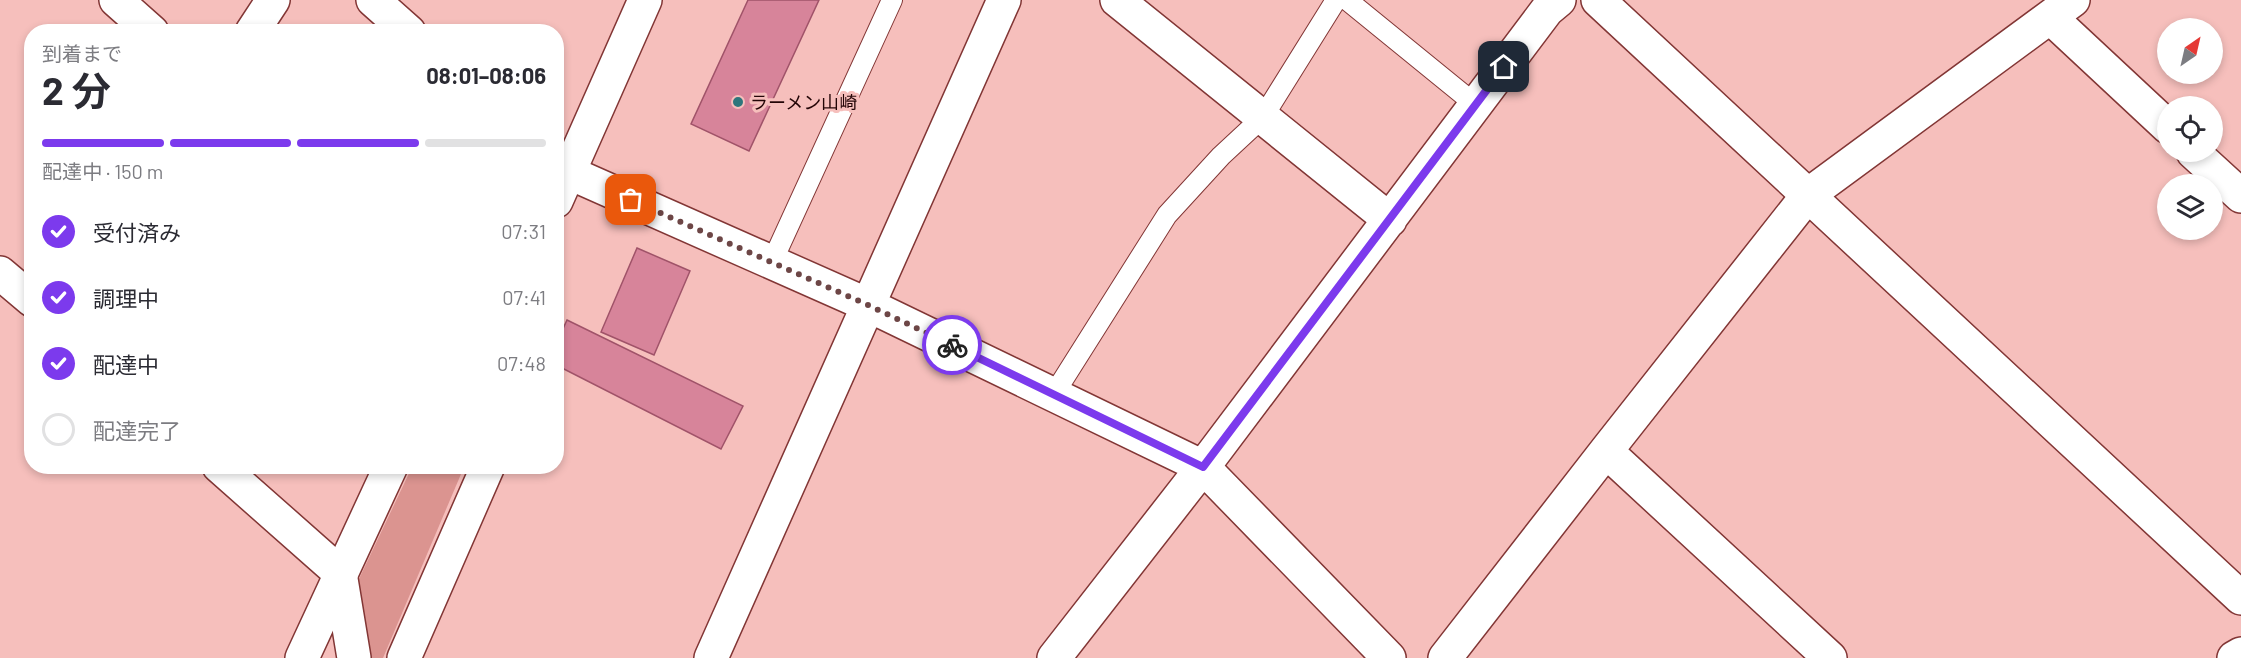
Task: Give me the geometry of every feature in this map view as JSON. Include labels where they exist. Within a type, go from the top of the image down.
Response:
[{"type":"street","points":[[116,0],[143,24]]},
{"type":"street","points":[[257,24],[273,0]]},
{"type":"street","points":[[373,0],[400,24]]},
{"type":"street","points":[[564,172],[645,0]]},
{"type":"street","points":[[711,658],[1004,0]]},
{"type":"street","points":[[1117,0],[1390,220]]},
{"type":"street","points":[[1054,658],[1203,467],[1547,10],[1559,0]]},
{"type":"street","points":[[1598,0],[2241,598]]},
{"type":"street","points":[[1445,658],[1808,195],[2061,8],[2157,115]]},
{"type":"street","points":[[2204,162],[2241,196]]},
{"type":"street","points":[[564,179],[772,262],[868,305],[1203,467],[1389,658]]},
{"type":"street","points":[[0,273],[24,293]]},
{"type":"street","points":[[1606,451],[1830,658]]},
{"type":"street","points":[[228,474],[340,573],[354,658]]},
{"type":"street","points":[[302,658],[387,474]]},
{"type":"street","points":[[404,658],[484,474]]},
{"type":"street","points":[[2234,658],[2241,654]]},
{"type":"lane","points":[[772,262],[892,0]]},
{"type":"lane","points":[[1053,394],[1167,215],[1221,156],[1263,117],[1336,0]]},
{"type":"lane","points":[[1347,0],[1476,105]]},
{"type":"shaded area","points":[[409,474],[461,474],[383,658],[366,658],[358,581]]},
{"type":"building","points":[[748,0],[819,0],[749,151],[691,124]]},
{"type":"building","points":[[637,248],[690,271],[654,355],[601,332]]},
{"type":"building","points":[[567,320],[743,406],[721,449],[564,369],[564,327]]},
{"type":"way so far","points":[[631,200],[868,305],[952,345]]},
{"type":"place","name":"ラーメン山崎","points":[[738,102]]},
{"type":"route","points":[[952,345],[1203,467],[1504,67]]}]
